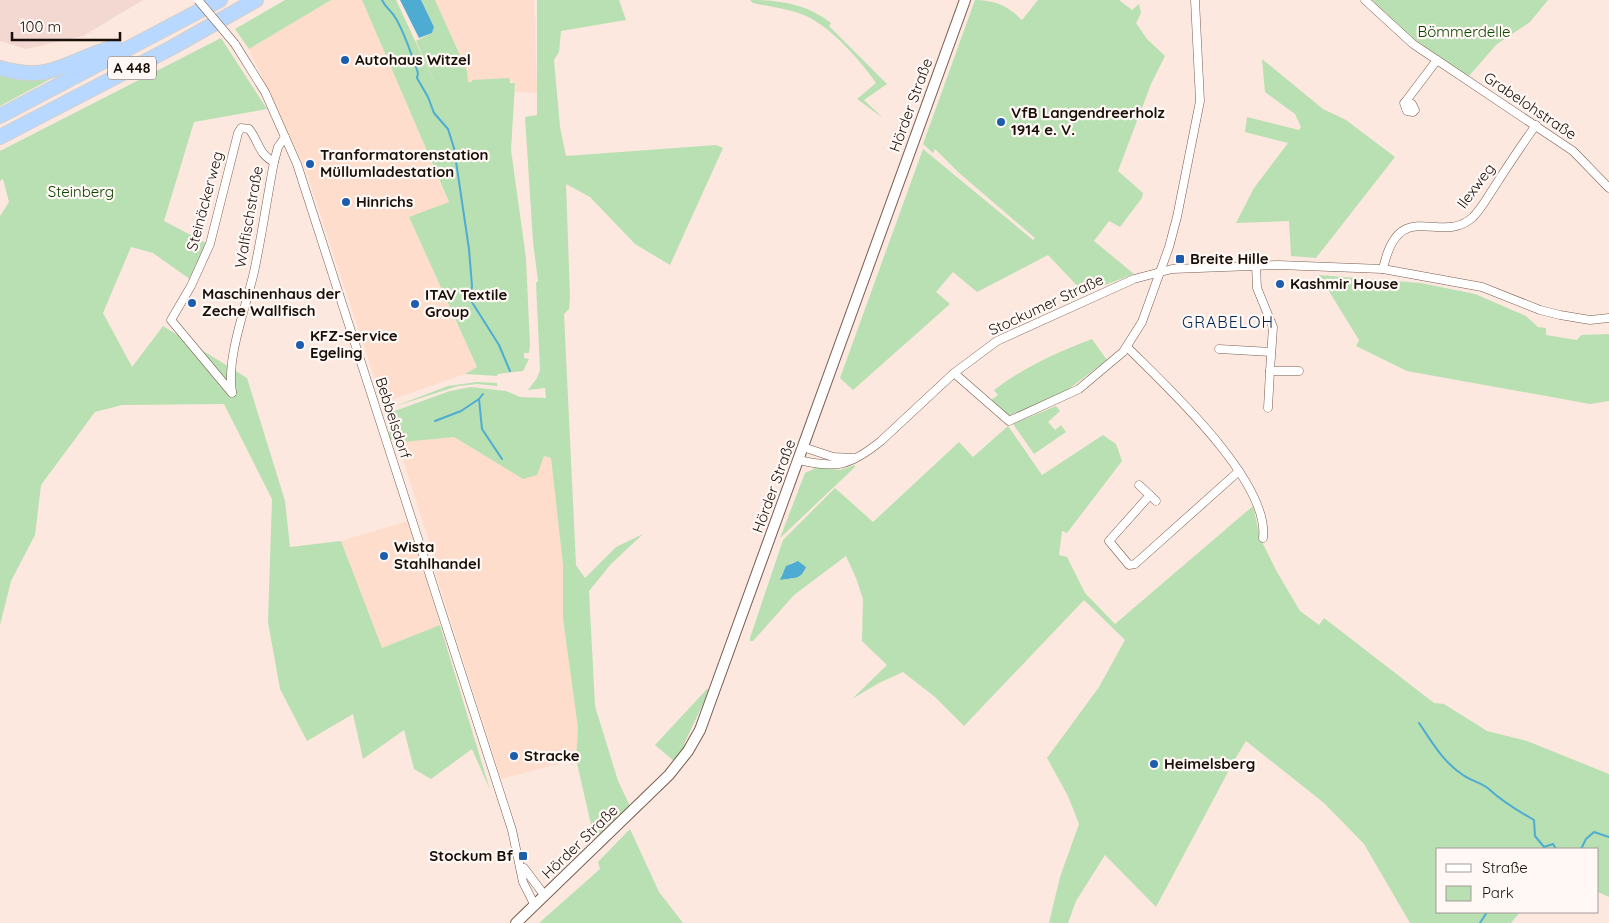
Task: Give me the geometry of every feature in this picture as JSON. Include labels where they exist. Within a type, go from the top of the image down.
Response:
[{"type":"highway","name":"A 448","points":[[0,116],[220,0]]},
{"type":"highway","name":"A 448","points":[[0,137],[173,47],[256,0]]},
{"type":"highway","points":[[0,68],[31,75],[64,69],[112,48],[140,42]]},
{"type":"main road","name":"Hörder Straße","points":[[516,923],[669,775],[688,751],[700,730],[965,0]]},
{"type":"street","name":"Bebbelsdorf","points":[[198,0],[235,44],[255,73],[297,164],[521,864],[523,882],[535,906]]},
{"type":"street","points":[[954,373],[1009,421],[1073,393],[1127,347],[1142,322],[1169,247],[1187,175],[1201,94],[1195,0]]},
{"type":"street","name":"Grabelohstraße","points":[[1365,0],[1413,44],[1573,151],[1606,179],[1609,188]]},
{"type":"street","points":[[1406,101],[1437,60]]},
{"type":"street","name":"Ilexweg","points":[[1383,269],[1391,243],[1404,230],[1414,226],[1456,225],[1474,216],[1536,125]]},
{"type":"street","name":"Steinäckerweg","points":[[232,393],[171,320],[210,244],[238,133],[241,128],[249,129],[265,158],[274,162]]},
{"type":"street","name":"Walfischstraße","points":[[232,393],[230,380],[239,327],[254,272],[274,162],[278,147],[285,137]]},
{"type":"street","points":[[1256,265],[1257,288],[1273,327],[1268,408]]},
{"type":"street","name":"Stockumer Straße","points":[[799,460],[839,466],[855,458],[881,442],[954,373],[988,347],[1015,332],[1134,280],[1159,272],[1256,265],[1350,266],[1383,269],[1477,286],[1540,310],[1560,315],[1590,320],[1609,318]]},
{"type":"street","points":[[1127,347],[1208,430],[1238,471],[1259,511],[1264,529],[1263,538]]},
{"type":"street","points":[[1219,349],[1271,352]]},
{"type":"street","points":[[1270,371],[1299,371]]},
{"type":"street","points":[[803,447],[833,457],[855,458]]},
{"type":"street","points":[[1150,495],[1109,541],[1129,565],[1135,564],[1238,471]]},
{"type":"street","points":[[1139,485],[1156,501]]},
{"type":"street","name":"Bebbelsdorf","points":[[521,864],[545,896]]},
{"type":"shaded area","points":[[0,0],[143,0],[83,36],[26,49],[0,41]]},
{"type":"shaded area","points":[[331,0],[362,0],[449,203],[409,217],[477,368],[391,400],[404,442],[454,437],[523,479],[544,456],[551,458],[563,565],[563,619],[578,728],[576,759],[501,779],[433,565],[436,563],[397,441],[390,439],[388,419],[306,171],[249,49]]},
{"type":"shaded area","points":[[423,0],[534,0],[537,93],[515,92],[516,87],[512,81],[503,81],[440,93],[416,41],[439,34]]},
{"type":"shaded area","points":[[408,521],[440,625],[382,648],[341,541]]},
{"type":"green space","points":[[285,0],[331,0],[249,49],[235,29]]},
{"type":"green space","points":[[362,0],[396,0],[439,92],[416,41],[432,33],[434,27],[421,0],[435,0],[467,71],[468,82],[472,82],[472,80],[509,78],[510,83],[515,83],[511,150],[526,258],[530,346],[529,353],[524,353],[524,358],[529,359],[523,371],[498,374],[497,376],[465,374],[477,367],[409,217],[449,202]]},
{"type":"green space","points":[[537,0],[619,0],[626,20],[561,31],[559,52],[554,60],[560,127],[566,156],[716,145],[723,148],[670,265],[635,244],[590,197],[566,184],[570,297],[569,309],[564,314],[576,565],[585,578],[616,547],[643,534],[611,564],[589,591],[595,706],[618,781],[630,806],[596,839],[576,759],[578,728],[563,619],[563,565],[551,458],[544,456],[537,475],[523,479],[454,437],[404,442],[390,439],[388,419],[386,419],[389,413],[450,391],[471,387],[506,391],[520,397],[546,398],[545,388],[528,390],[537,378],[540,370],[536,283],[538,281],[533,242],[525,117],[537,115]]},
{"type":"green space","points":[[750,0],[793,4],[812,11],[831,23],[829,26],[887,84],[864,100],[883,118],[857,99],[876,83],[854,55],[835,36],[816,21],[806,16],[753,3]]},
{"type":"green space","points":[[975,0],[989,1],[1001,5],[1012,11],[1022,20],[1038,0],[1119,0],[1132,10],[1139,4],[1141,13],[1136,23],[1147,39],[1165,56],[1151,84],[1118,171],[1143,193],[1142,198],[1120,227],[1109,221],[1094,241],[1134,274],[1084,293],[1048,255],[977,292],[953,272],[936,292],[950,304],[853,390],[840,378],[923,149],[1033,240],[1035,238],[958,172],[935,149],[933,153],[923,144]]},
{"type":"green space","name":"Bömmerdelle","points":[[1372,0],[1548,0],[1530,22],[1497,44],[1468,77],[1413,38]]},
{"type":"green space","name":"Steinberg","points":[[221,38],[267,109],[194,122],[164,221],[208,244],[191,280],[153,253],[131,247],[103,313],[132,367],[163,326],[247,378],[285,501],[290,547],[341,541],[382,648],[440,625],[490,790],[472,749],[431,779],[414,769],[404,730],[363,759],[353,714],[307,741],[280,689],[268,622],[272,499],[224,404],[122,405],[95,412],[41,485],[35,535],[11,581],[0,625],[0,216],[9,202],[3,179],[0,181],[0,151]]},
{"type":"green space","points":[[1262,59],[1323,109],[1346,120],[1395,157],[1316,258],[1291,256],[1289,221],[1236,223],[1254,188],[1288,143],[1245,132],[1247,117],[1299,130],[1301,127],[1295,114],[1265,92]]},
{"type":"green space","points":[[0,71],[58,75],[0,106]]},
{"type":"green space","points":[[1319,275],[1421,283],[1475,294],[1526,316],[1538,327],[1546,328],[1546,335],[1577,340],[1581,335],[1609,334],[1609,401],[1590,404],[1407,371],[1356,346],[1359,340]]},
{"type":"green space","points":[[1092,339],[1107,360],[1066,391],[1009,416],[991,400],[998,395],[994,390],[1017,374],[1054,355]]},
{"type":"green space","points":[[477,382],[497,383],[497,386],[477,384],[458,386],[393,407],[448,386]]},
{"type":"green space","points":[[1056,406],[1060,411],[1048,422],[1055,430],[1061,425],[1066,432],[1034,454],[1013,424]]},
{"type":"green space","points":[[1008,426],[1042,475],[1103,435],[1116,444],[1122,461],[1067,533],[1062,531],[1059,555],[1067,557],[1085,593],[1115,624],[1253,506],[1260,538],[1300,611],[1319,625],[1324,618],[1434,703],[1444,704],[1487,731],[1527,741],[1609,774],[1609,897],[1599,892],[1599,848],[1436,848],[1436,913],[1519,913],[1511,923],[1410,923],[1364,844],[1324,803],[1246,741],[1156,907],[1105,855],[1076,901],[1068,923],[1049,923],[1060,877],[1079,824],[1068,796],[1047,758],[1099,687],[1125,640],[1084,600],[964,726],[935,697],[903,672],[879,683],[852,699],[887,665],[862,641],[863,599],[846,556],[794,595],[753,641],[750,641],[783,540],[835,488],[873,522],[959,442],[973,457]],"holes":[[[793,562],[806,567],[804,573],[791,579],[781,576],[787,566]]]},
{"type":"green space","points":[[855,465],[780,538],[805,473],[814,469],[814,467],[840,470]]},
{"type":"green space","points":[[707,689],[710,689],[684,744],[686,746],[675,762],[655,745]]},
{"type":"green space","points":[[630,829],[659,892],[683,923],[539,923],[600,869],[598,862]]},
{"type":"water","points":[[400,0],[421,0],[434,27],[432,33],[419,38]]},
{"type":"water","points":[[798,561],[806,567],[802,575],[796,578],[780,580],[786,566]]},
{"type":"waterway","points":[[382,0],[395,17],[403,32],[418,73],[417,78],[428,97],[434,113],[448,129],[454,148],[469,249],[472,286],[470,299],[499,345],[510,371]]},
{"type":"waterway","points":[[483,394],[479,399],[482,429],[502,459]]},
{"type":"waterway","points":[[435,421],[461,411],[479,399]]},
{"type":"waterway","points":[[1419,723],[1438,751],[1456,770],[1484,786],[1516,810],[1534,820],[1535,836],[1544,847],[1553,844],[1555,848]]},
{"type":"waterway","points":[[1582,848],[1586,839],[1594,832],[1609,837]]},
{"type":"waterway","points":[[1480,923],[1486,913]]},
{"type":"place","name":"Autohaus Witzel","points":[[345,60]]},
{"type":"place","name":"VfB Langendreerholz 1914 e. V.","points":[[1001,122]]},
{"type":"place","name":"Tranformatorenstation Müllumladestation","points":[[310,164]]},
{"type":"place","name":"Hinrichs","points":[[346,202]]},
{"type":"place","name":"Breite Hille","points":[[1180,259]]},
{"type":"place","name":"Kashmir House","points":[[1280,284]]},
{"type":"place","name":"Maschinenhaus der Zeche Wallfisch","points":[[192,303]]},
{"type":"place","name":"ITAV Textile Group","points":[[415,304]]},
{"type":"place","name":"KFZ-Service Egeling","points":[[300,345]]},
{"type":"place","name":"Wista Stahlhandel","points":[[384,556]]},
{"type":"place","name":"Stracke","points":[[514,756]]},
{"type":"place","name":"Heimelsberg","points":[[1154,764]]},
{"type":"place","name":"Stockum Bf","points":[[523,856]]},
{"type":"district","name":"GRABELOH","points":[[1228,322]]}]
